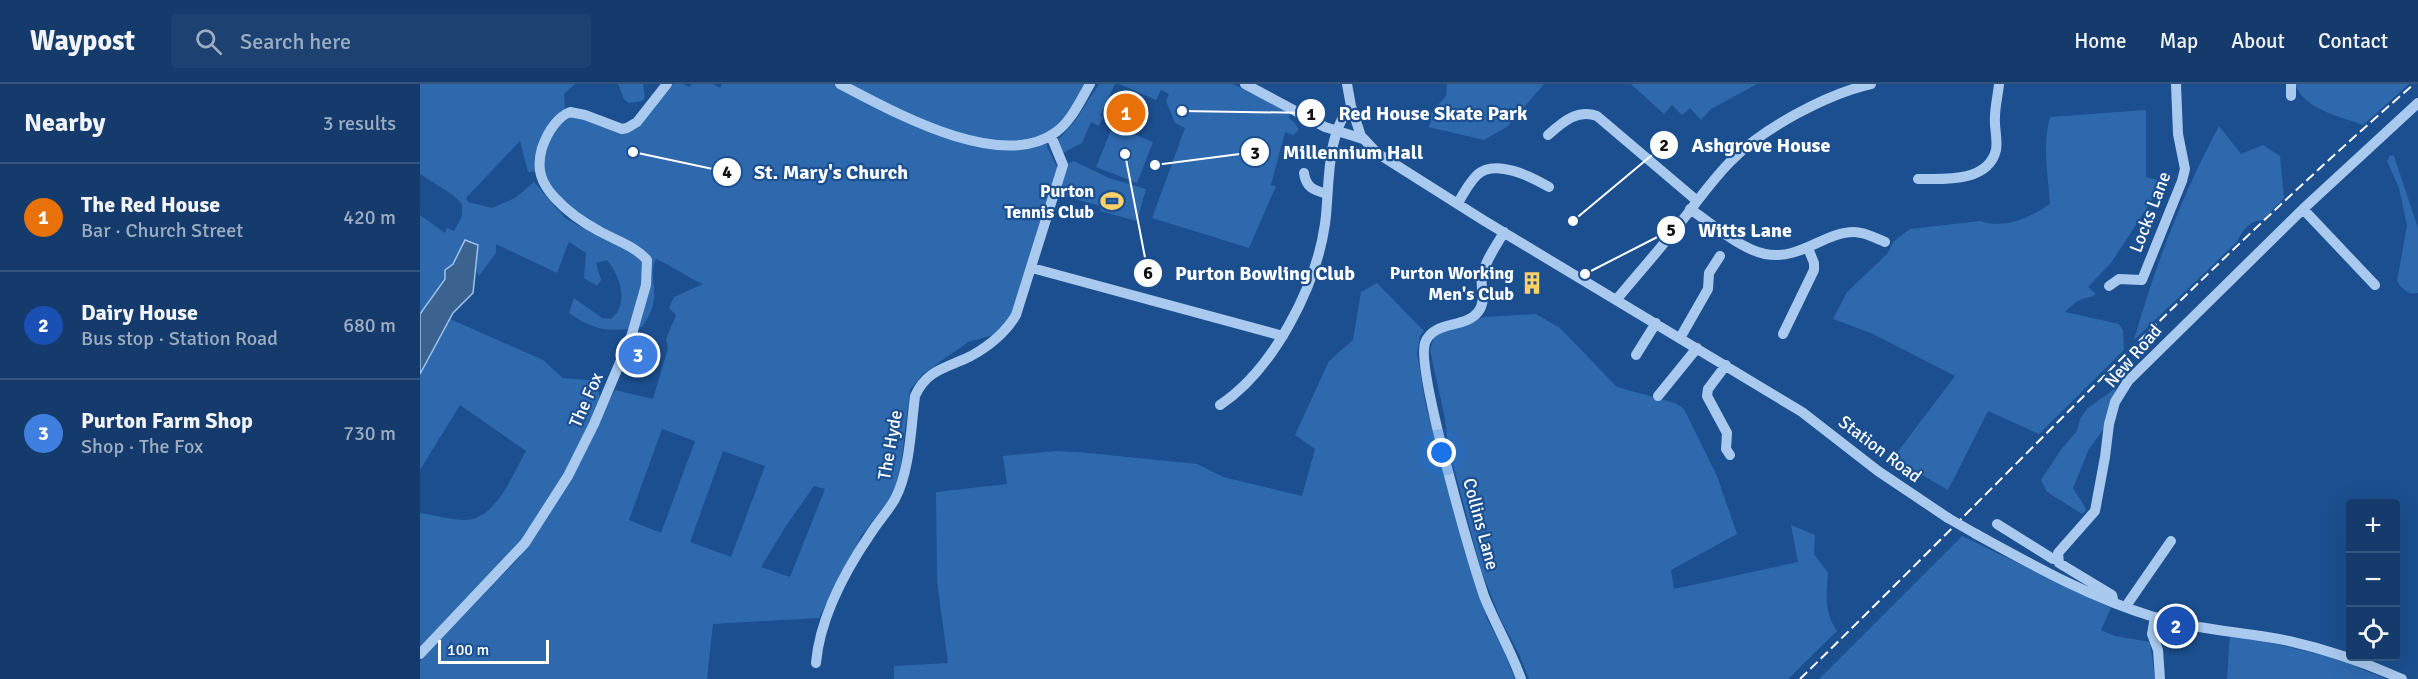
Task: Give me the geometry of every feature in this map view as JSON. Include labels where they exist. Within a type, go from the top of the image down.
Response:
[{"type":"street","name":"The Fox","points":[[420,654],[506,565],[525,543],[550,506],[594,424],[642,307],[648,273],[647,260],[634,250],[578,219],[549,192],[542,182],[539,171],[545,141],[558,121],[570,112],[622,129],[627,128],[637,122],[668,84]]},
{"type":"street","points":[[840,84],[904,117],[988,144],[1019,147],[1051,136],[1070,118],[1090,84]]},
{"type":"street","points":[[1245,84],[1313,121],[1338,132],[1363,139]]},
{"type":"street","points":[[1347,84],[1351,106],[1363,139]]},
{"type":"street","points":[[1617,299],[1730,161],[1763,135],[1828,98],[1866,84]]},
{"type":"street","points":[[1918,179],[1930,175],[1973,175],[1990,162],[1996,145],[1995,117],[1999,84]]},
{"type":"street","name":"Locks Lane","points":[[2109,286],[2119,279],[2142,279],[2182,181],[2185,169],[2178,134],[2176,84]]},
{"type":"street","points":[[2291,84],[2291,96]]},
{"type":"street","points":[[1220,405],[1243,387],[1263,366],[1298,308],[1319,253],[1325,225],[1331,157],[1338,132],[1351,106]]},
{"type":"street","name":"New Road","points":[[2057,559],[2058,553],[2088,520],[2096,507],[2109,424],[2115,402],[2121,391],[2172,336],[2302,209],[2416,108]]},
{"type":"street","points":[[1548,135],[1574,116],[1584,114],[1598,116],[1727,234],[1762,253],[1784,254],[1851,232],[1864,233],[1885,242]]},
{"type":"street","name":"The Hyde","points":[[816,663],[825,620],[844,580],[870,534],[894,500],[902,483],[915,396],[919,387],[931,374],[974,355],[1005,331],[1022,303],[1063,165],[1051,136]]},
{"type":"street","name":"Station Road","points":[[1363,139],[1377,153],[1504,232],[1812,418],[1878,471],[1948,518],[2052,576],[2114,603],[2155,617],[2309,646],[2348,657],[2402,679]]},
{"type":"street","points":[[1458,203],[1476,176],[1487,170],[1521,172],[1549,187]]},
{"type":"street","points":[[1304,173],[1305,181],[1311,188],[1327,194]]},
{"type":"street","points":[[2302,209],[2376,285]]},
{"type":"street","name":"Collins Lane","points":[[1504,232],[1482,274],[1483,301],[1480,309],[1466,320],[1433,332],[1427,339],[1424,351],[1432,402],[1478,575],[1491,612],[1521,679]]},
{"type":"street","points":[[1783,334],[1813,275],[1814,263],[1808,248]]},
{"type":"street","points":[[1680,338],[1708,289],[1709,273],[1720,256]]},
{"type":"street","points":[[1032,268],[1283,336]]},
{"type":"street","points":[[1635,355],[1656,323]]},
{"type":"street","points":[[1658,396],[1697,348]]},
{"type":"street","points":[[1726,365],[1708,389],[1707,396],[1727,433],[1726,449],[1730,455]]},
{"type":"street","points":[[1996,524],[2053,559],[2057,559],[2059,563],[2112,595],[2114,603]]},
{"type":"street","points":[[2126,606],[2171,541]]},
{"type":"street","points":[[2155,617],[2152,634],[2158,650],[2160,679]]},
{"type":"shaded area","points":[[420,84],[575,84],[564,94],[565,110],[557,118],[538,171],[528,172],[520,141],[466,198],[468,202],[492,208],[515,198],[534,182],[565,218],[583,228],[604,235],[546,184],[543,158],[555,129],[573,115],[625,133],[664,96],[673,84],[683,84],[689,87],[692,84],[713,84],[720,88],[722,84],[1084,84],[1068,113],[1048,133],[1047,147],[1057,167],[1074,161],[1109,178],[1146,189],[1137,221],[1100,211],[1101,206],[1052,193],[1010,322],[993,335],[968,342],[923,374],[910,390],[899,481],[893,494],[862,535],[819,618],[713,624],[707,679],[420,679],[420,661],[519,558],[523,551],[497,567],[420,647],[420,513],[452,519],[474,519],[494,505],[502,495],[526,451],[460,405],[420,470],[420,374],[450,319],[543,360],[563,378],[588,380],[594,384],[598,389],[600,400],[597,423],[615,390],[653,399],[668,348],[666,339],[676,315],[669,308],[674,297],[703,284],[656,259],[653,269],[653,303],[650,314],[642,327],[621,330],[604,329],[587,324],[569,313],[574,298],[602,318],[611,319],[617,313],[622,298],[621,290],[616,274],[607,260],[596,263],[601,280],[597,286],[584,278],[586,253],[569,242],[557,273],[496,244],[496,253],[479,276],[476,271],[478,246],[453,264],[420,314],[420,215],[445,233],[447,228],[454,231],[462,216],[462,204],[453,195],[420,174]],"holes":[[[662,429],[695,441],[661,533],[629,520]],[[723,451],[765,466],[731,557],[690,542]],[[814,486],[825,489],[790,577],[761,567]]]},
{"type":"shaded area","points":[[618,84],[643,84],[645,97],[642,101],[629,103],[624,99]]},
{"type":"shaded area","points":[[1099,84],[1115,84],[1100,116],[1103,117],[1099,126],[1091,122],[1082,143],[1063,153],[1057,141],[1075,121]]},
{"type":"shaded area","points":[[1119,84],[1233,84],[1290,113],[1289,118],[1299,130],[1293,135],[1285,132],[1271,185],[1276,186],[1249,248],[1152,218],[1185,128],[1175,123],[1166,101],[1169,94],[1161,90],[1156,100]]},
{"type":"shaded area","points":[[1447,84],[1544,84],[1508,126],[1484,140],[1428,127],[1431,113],[1446,96]]},
{"type":"shaded area","points":[[1631,84],[1757,84],[1711,109],[1701,120],[1690,108],[1682,115],[1672,105],[1664,114]]},
{"type":"shaded area","points":[[2295,84],[2409,84],[2363,125],[2315,106],[2306,100]]},
{"type":"shaded area","points":[[2146,110],[2146,177],[2164,182],[2111,263],[2088,287],[2096,294],[2079,300],[2065,312],[2119,324],[2123,330],[2124,350],[2039,434],[1988,411],[1948,490],[1893,458],[1955,376],[1871,333],[1833,319],[1847,292],[1887,254],[1894,241],[1910,229],[1980,221],[2007,223],[2016,221],[2050,204],[2046,150],[2050,117]]},
{"type":"shaded area","points":[[1113,125],[1153,142],[1137,183],[1096,167]]},
{"type":"shaded area","points":[[2219,126],[2241,154],[2263,145],[2280,156],[2284,198],[2263,220],[2258,220],[2247,227],[2237,242],[2134,340],[2170,231]]},
{"type":"shaded area","points":[[2390,155],[2394,156],[2418,228],[2418,293],[2406,291],[2397,281],[2407,226],[2399,188],[2387,161]]},
{"type":"shaded area","points":[[465,240],[478,245],[473,293],[453,313],[420,374],[420,314],[445,279],[445,270],[453,264]]},
{"type":"shaded area","points":[[1377,283],[1424,331],[1420,336],[1417,353],[1426,407],[1441,452],[1487,619],[1502,646],[1515,679],[894,679],[894,666],[948,663],[937,581],[936,492],[1007,484],[1003,456],[1056,451],[1197,464],[1223,477],[1302,496],[1315,449],[1295,435],[1329,361],[1353,340],[1361,292]]},
{"type":"shaded area","points":[[1536,314],[1560,328],[1617,387],[1675,403],[1684,409],[1717,476],[1737,534],[1671,570],[1674,589],[1798,562],[1791,525],[1815,535],[1814,554],[1828,573],[1828,610],[1837,631],[1788,679],[1529,679],[1501,620],[1481,570],[1448,445],[1445,419],[1430,350],[1434,337],[1444,330],[1484,317]]},
{"type":"shaded area","points":[[2117,387],[2103,430],[2089,449],[2073,488],[2085,507],[2086,511],[2082,514],[2047,492],[2041,480],[2060,451],[2077,431],[2080,419],[2087,409]]},
{"type":"shaded area","points":[[1962,536],[2111,608],[2101,630],[2115,636],[2150,642],[2155,679],[1819,679]]},
{"type":"shaded area","points":[[2230,633],[2338,659],[2386,679],[2227,679]]},
{"type":"railway","points":[[1800,679],[2179,302],[2334,155],[2414,84]]},
{"type":"place","name":"Red House Skate Park","points":[[1182,111]]},
{"type":"place","name":"The Red House","points":[[1126,113]]},
{"type":"place","name":"St. Mary's Church","points":[[633,152]]},
{"type":"place","name":"Purton Bowling Club","points":[[1125,154]]},
{"type":"place","name":"Millennium Hall","points":[[1155,165]]},
{"type":"place","name":"Purton Tennis Club","points":[[1112,201]]},
{"type":"place","name":"Ashgrove House","points":[[1573,221]]},
{"type":"place","name":"Witts Lane","points":[[1585,274]]},
{"type":"place","name":"Purton Working Men's Club","points":[[1532,283]]},
{"type":"place","name":"Purton Farm Shop","points":[[638,355]]},
{"type":"place","name":"Dairy House","points":[[2176,626]]}]
